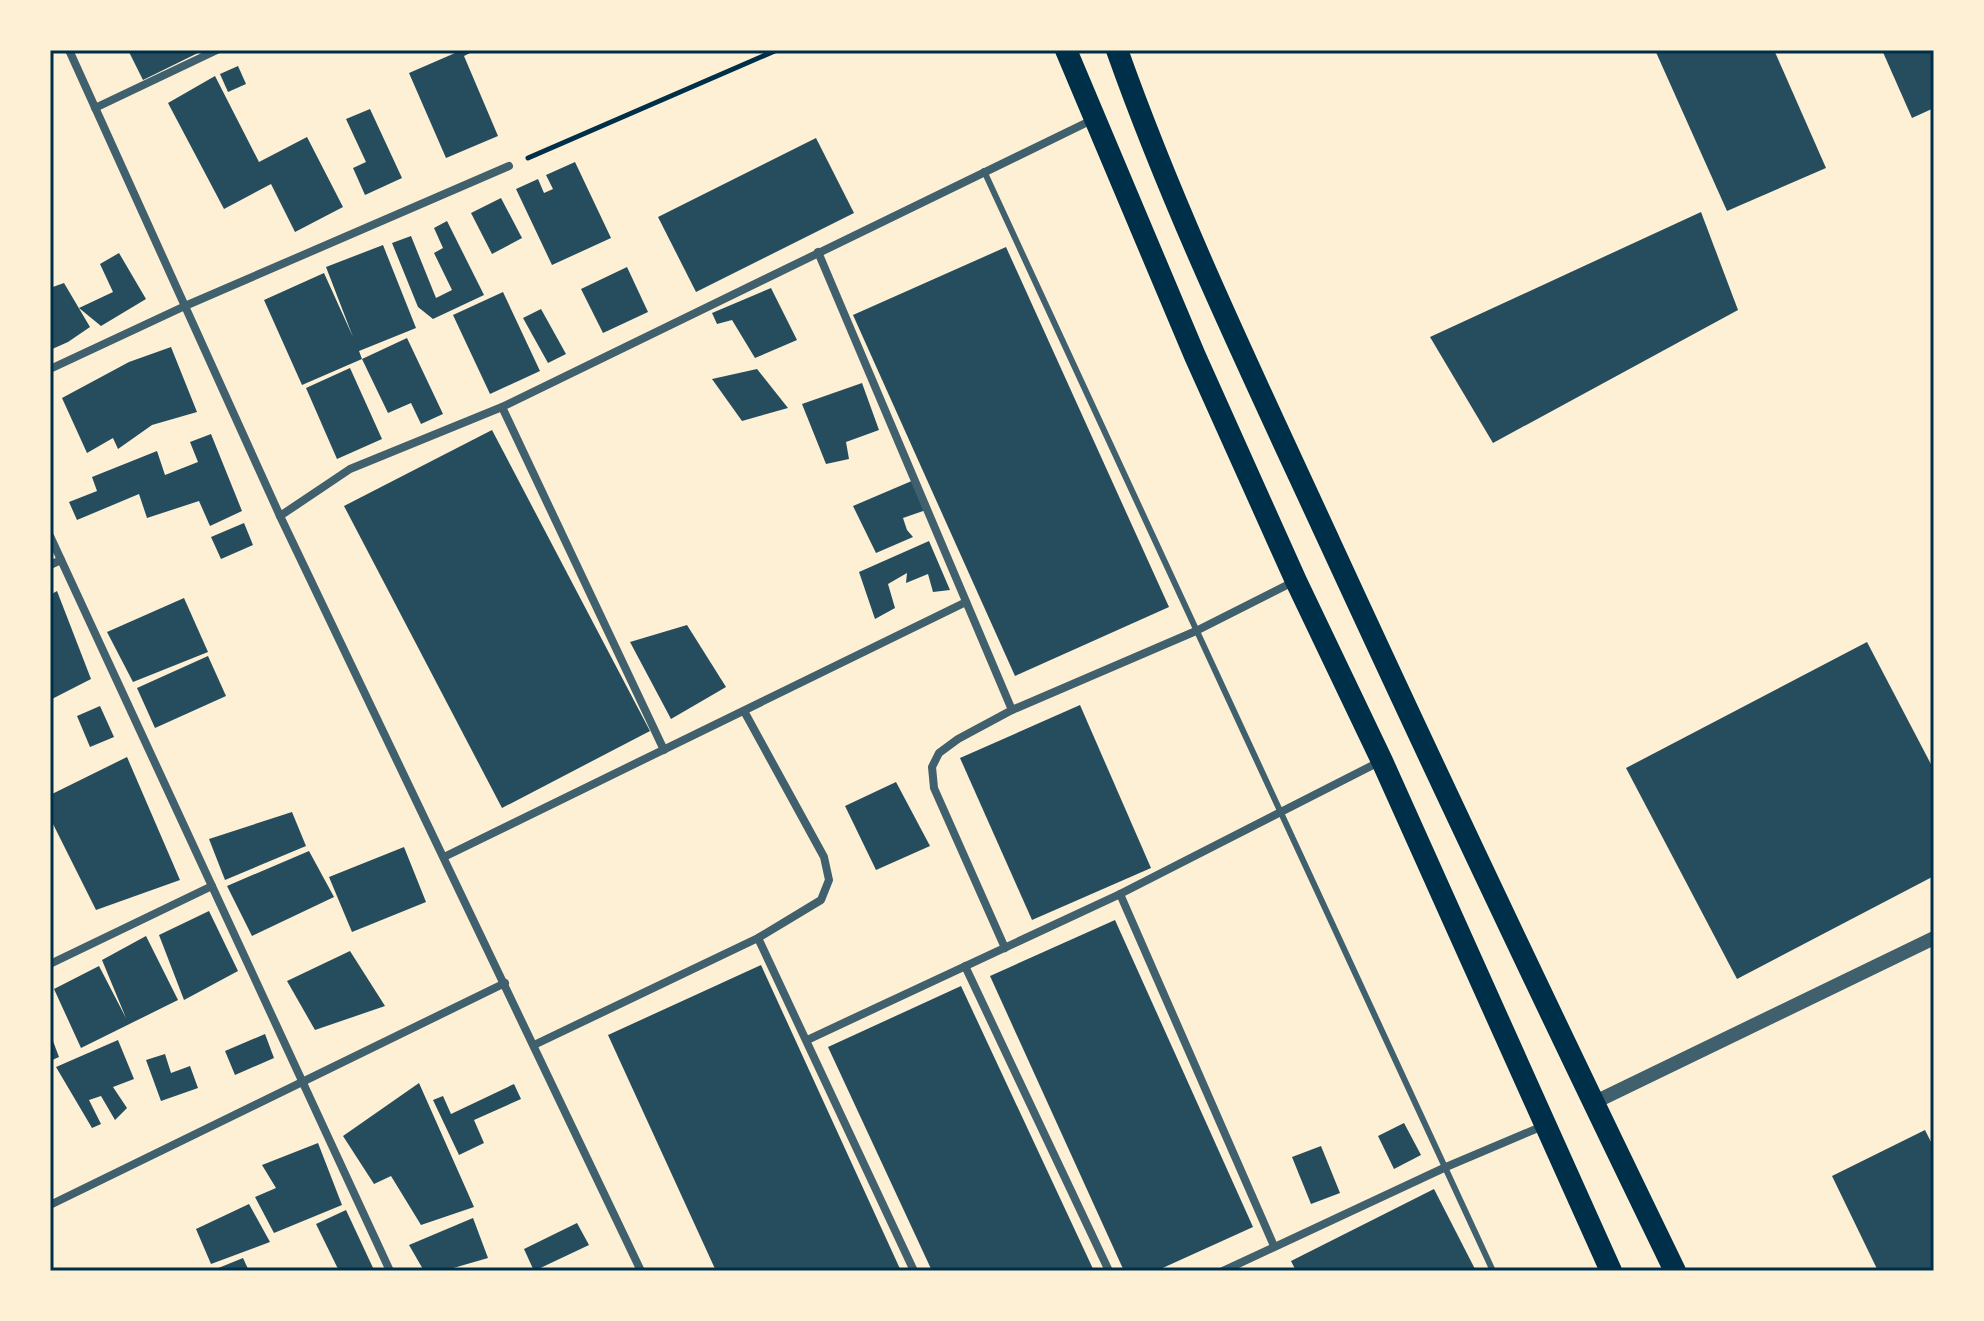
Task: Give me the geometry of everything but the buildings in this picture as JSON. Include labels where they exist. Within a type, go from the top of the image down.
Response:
[{"type":"highway","points":[[1066,50],[1195,356],[1296,581],[1382,761],[1611,1271]]},
{"type":"highway","points":[[1117,50],[1135,101],[1235,336],[1421,739],[1675,1271]]},
{"type":"street","points":[[69,50],[280,516],[641,1271]]},
{"type":"street","points":[[95,108],[217,50]]},
{"type":"street","points":[[280,516],[350,469],[502,407],[1096,118]]},
{"type":"street","points":[[50,369],[185,306],[509,166]]},
{"type":"street","points":[[818,252],[1012,710]]},
{"type":"street","points":[[502,407],[664,750]]},
{"type":"street","points":[[50,536],[390,1271]]},
{"type":"street","points":[[50,565],[61,560]]},
{"type":"street","points":[[1005,948],[934,788],[932,767],[939,753],[958,739],[1012,710],[1196,631],[1296,581]]},
{"type":"street","points":[[444,857],[966,602]]},
{"type":"street","points":[[534,1045],[758,938],[821,900],[829,880],[824,857],[744,711]]},
{"type":"street","points":[[807,1040],[1120,894],[1382,761]]},
{"type":"street","points":[[50,964],[212,886]]},
{"type":"street","points":[[1120,894],[1274,1246]]},
{"type":"street","points":[[758,938],[914,1271]]},
{"type":"street","points":[[1593,1103],[1934,938]]},
{"type":"street","points":[[965,966],[1109,1271]]},
{"type":"street","points":[[50,1205],[505,983]]},
{"type":"street","points":[[1223,1271],[1446,1167],[1544,1126]]},
{"type":"lane","points":[[984,171],[1493,1271]]},
{"type":"path","points":[[509,166],[777,50]]}]
